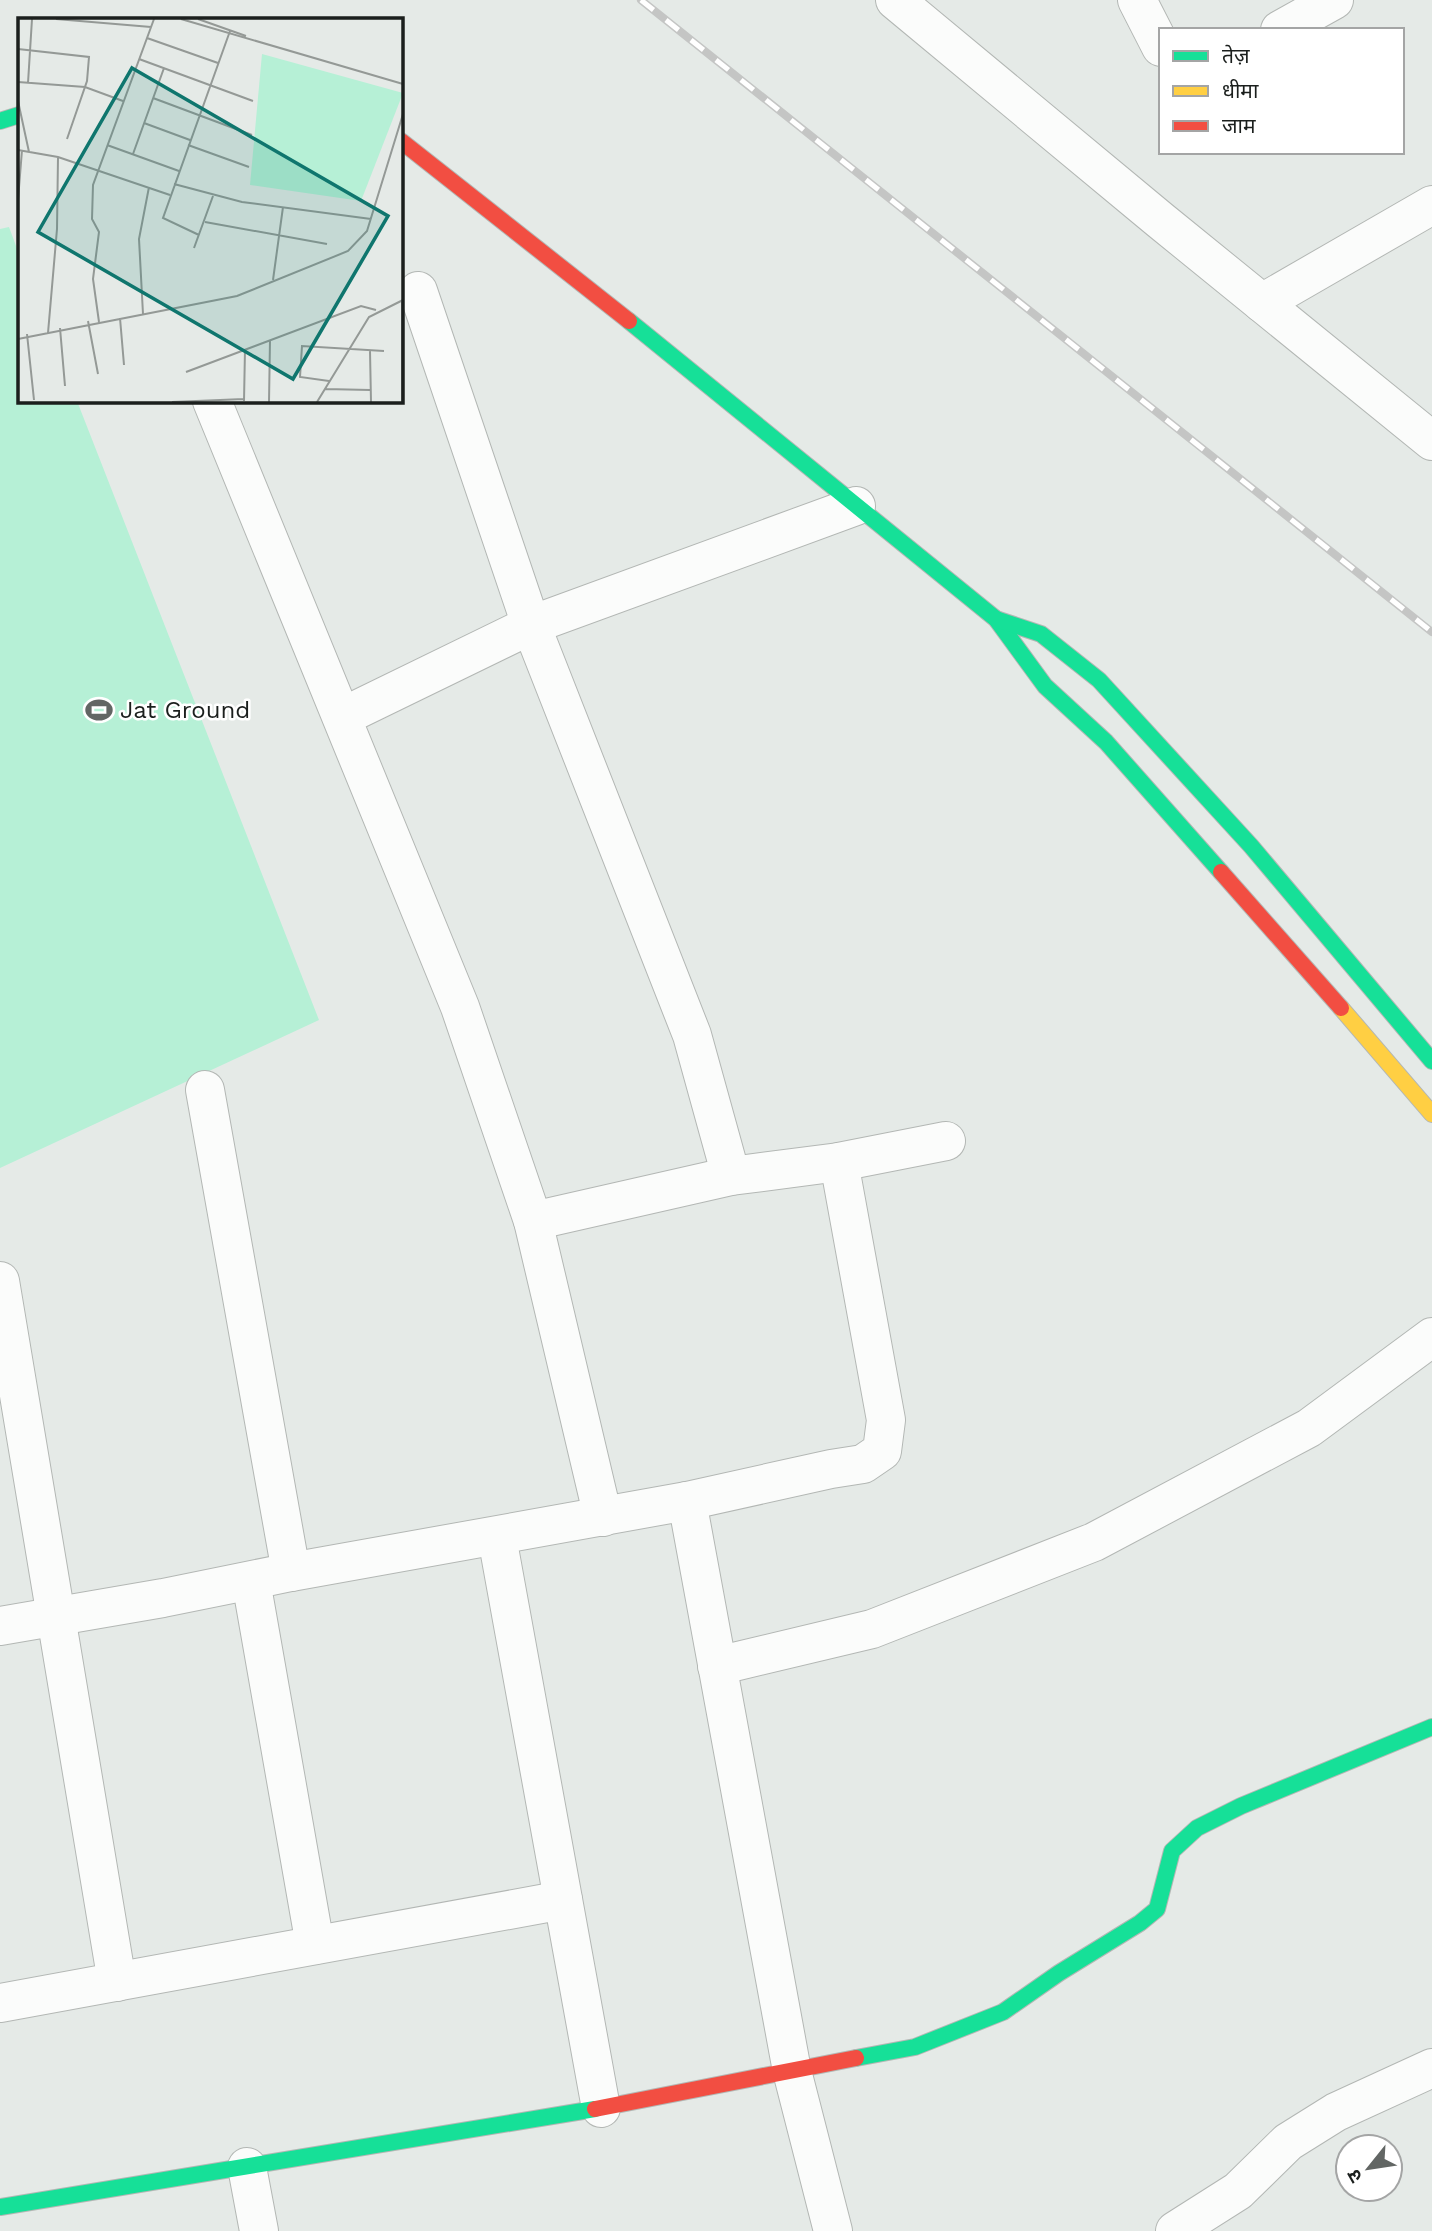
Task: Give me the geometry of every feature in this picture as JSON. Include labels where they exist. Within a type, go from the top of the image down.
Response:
[{"type":"main road","points":[[0,121],[18,115]]},
{"type":"main road","points":[[402,142],[629,321],[996,619],[1045,686],[1106,742],[1432,1114]]},
{"type":"main road","points":[[996,619],[1041,634],[1099,680],[1251,846],[1432,1062]]},
{"type":"main road","points":[[0,2207],[601,2108],[915,2047],[1003,2012],[1059,1973],[1140,1923],[1157,1909],[1172,1851],[1197,1828],[1241,1806],[1432,1727]]},
{"type":"street","points":[[895,0],[1262,303],[1426,428]]},
{"type":"street","points":[[1137,0],[1159,43]]},
{"type":"street","points":[[1284,28],[1334,0]]},
{"type":"street","points":[[1262,303],[1432,205]]},
{"type":"street","points":[[418,291],[531,625],[692,1035],[731,1175]]},
{"type":"street","points":[[212,402],[460,1007],[533,1221],[543,1274],[603,1517]]},
{"type":"street","points":[[342,717],[531,625],[856,506]]},
{"type":"street","points":[[205,1090],[291,1572]]},
{"type":"street","points":[[533,1221],[731,1175],[839,1162],[946,1142]]},
{"type":"street","points":[[0,1626],[497,1537],[863,1464],[882,1451],[886,1420],[839,1162]]},
{"type":"street","points":[[0,1281],[117,1982]]},
{"type":"street","points":[[717,1666],[872,1629],[1094,1542],[1309,1428],[1432,1337]]},
{"type":"street","points":[[687,1501],[792,2071],[833,2231]]},
{"type":"street","points":[[497,1537],[601,2108]]},
{"type":"street","points":[[251,1581],[315,1945]]},
{"type":"street","points":[[0,2003],[563,1900]]},
{"type":"street","points":[[1175,2231],[1238,2191],[1288,2142],[1336,2112],[1432,2068]]},
{"type":"street","points":[[247,2167],[260,2231]]},
{"type":"green space","name":"Jat Ground","points":[[9,227],[18,251],[18,402],[77,402],[319,1020],[0,1168],[0,229]]},
{"type":"railway","points":[[641,0],[1432,632]]},
{"type":"traffic: fast","points":[[0,121],[18,115]]},
{"type":"traffic: fast","points":[[629,321],[996,619],[1045,686],[1106,742],[1221,872]]},
{"type":"traffic: fast","points":[[996,619],[1041,634],[1099,680],[1251,846],[1432,1061]]},
{"type":"traffic: fast","points":[[856,2058],[915,2047],[1003,2012],[1059,1973],[1140,1923],[1157,1909],[1172,1851],[1197,1828],[1241,1806],[1432,1727]]},
{"type":"traffic: fast","points":[[0,2207],[595,2109]]},
{"type":"traffic: slow","points":[[1341,1008],[1432,1114]]},
{"type":"traffic: jam","points":[[402,142],[629,321]]},
{"type":"traffic: jam","points":[[1221,872],[1341,1008]]},
{"type":"traffic: jam","points":[[595,2109],[856,2058]]},
{"type":"place","name":"Jat Ground","points":[[99,710]]}]
